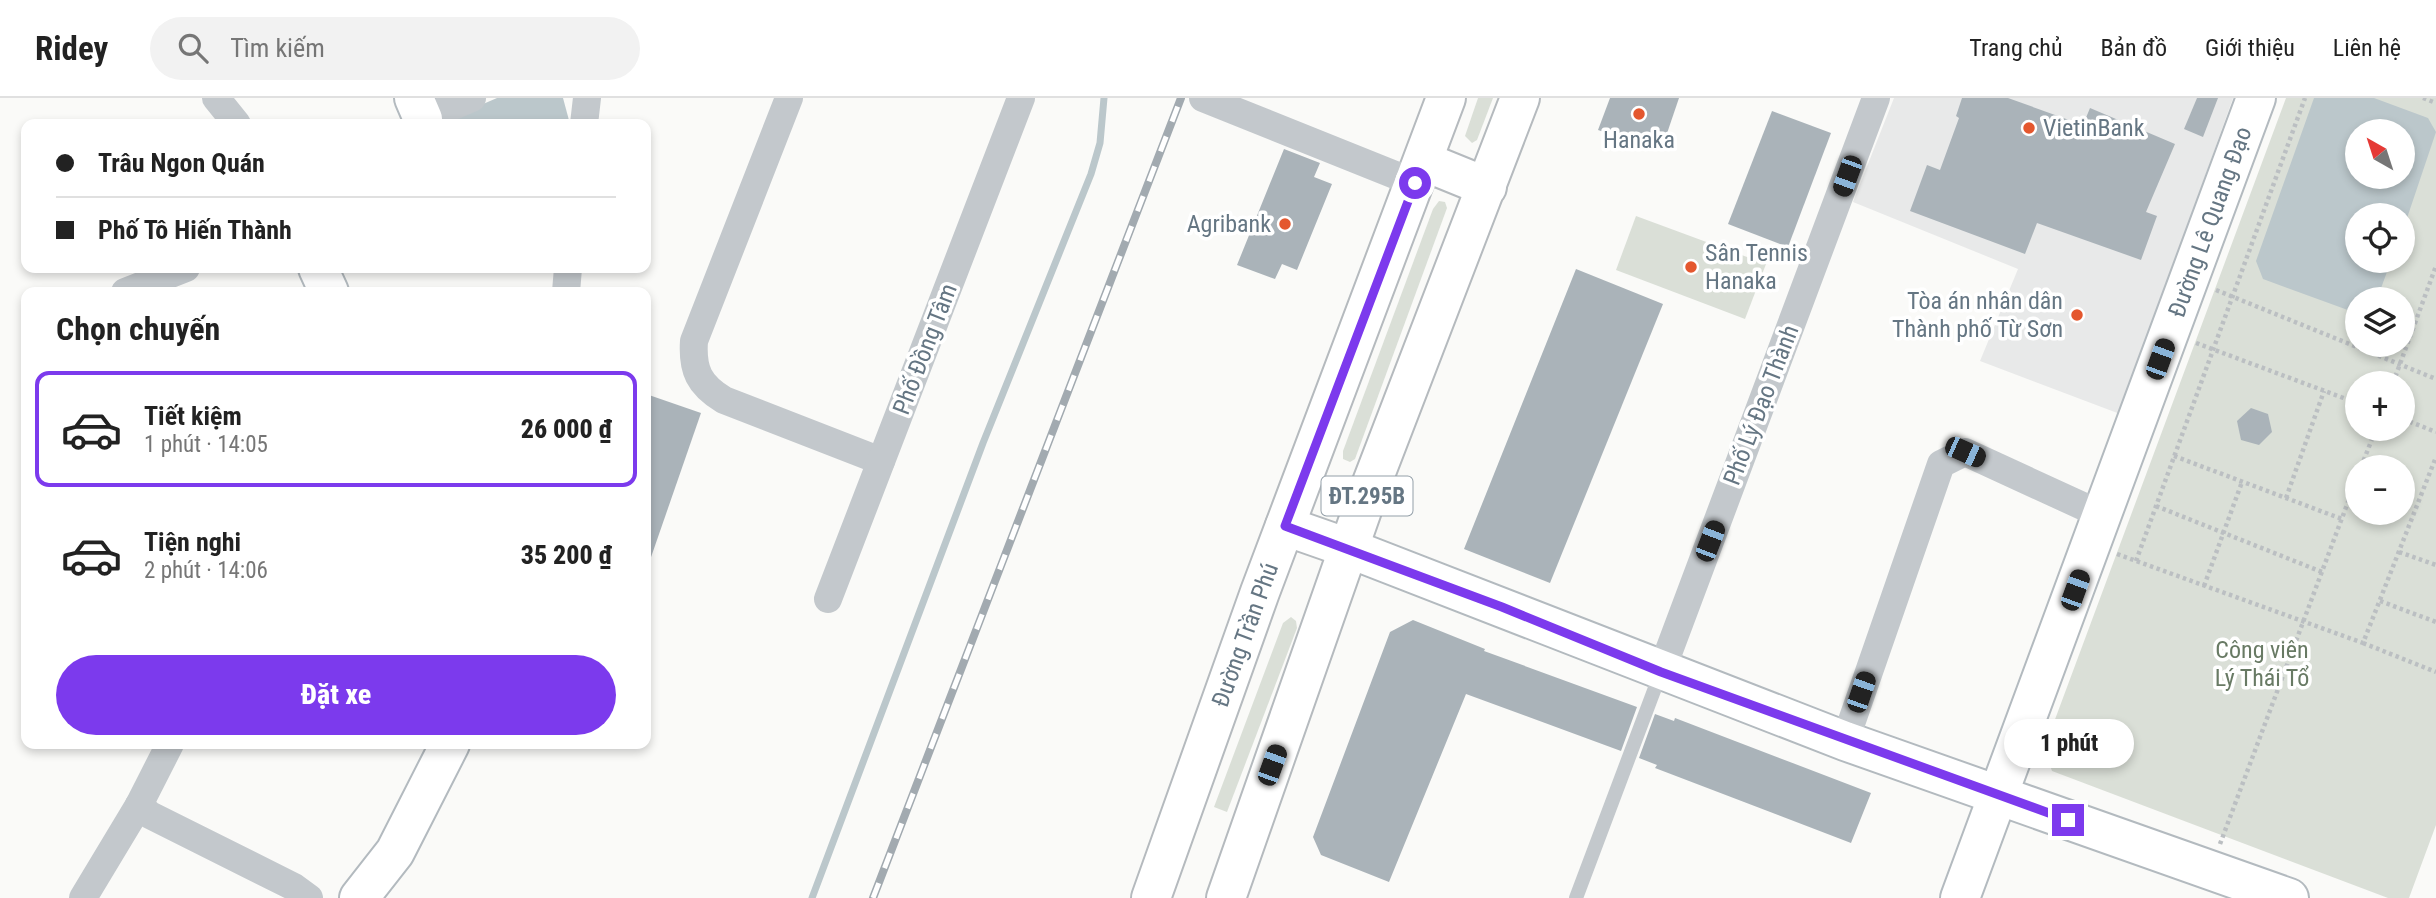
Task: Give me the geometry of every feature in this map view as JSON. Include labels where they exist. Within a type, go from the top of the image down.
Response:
[{"type":"main road","name":"Đường Trần Phú","points":[[1152,898],[1285,526],[1446,98]]},
{"type":"main road","name":"ĐT.295B","points":[[1226,898],[1348,548],[1520,98]]},
{"type":"main road","name":"Đường Lê Quang Đạo","points":[[1960,898],[2256,98]]},
{"type":"main road","points":[[1419,172],[1487,187]]},
{"type":"main road","points":[[1285,526],[1845,741],[2289,898]]},
{"type":"main road","points":[[359,898],[395,852],[438,749]]},
{"type":"street","points":[[216,98],[233,119]]},
{"type":"street","points":[[420,114],[472,98]]},
{"type":"street","points":[[585,119],[587,98]]},
{"type":"street","points":[[789,98],[694,341],[694,371],[710,391],[724,400],[881,461]]},
{"type":"street","name":"Phố Đồng Tâm","points":[[828,599],[1021,98]]},
{"type":"street","points":[[1203,98],[1419,172]]},
{"type":"street","name":"Phố Lý Đạo Thành","points":[[1661,672],[1876,98]]},
{"type":"street","points":[[138,287],[173,273]]},
{"type":"street","points":[[1845,741],[1941,464],[1965,452],[2102,515]]},
{"type":"street","points":[[90,895],[168,749]]},
{"type":"street","points":[[139,806],[150,816],[192,834],[294,887],[309,898]]},
{"type":"lane","points":[[1577,898],[1661,672]]},
{"type":"path","points":[[2136,561],[2305,98]]},
{"type":"path","points":[[2423,98],[2436,103]]},
{"type":"path","points":[[2397,371],[2436,266]]},
{"type":"path","points":[[2212,289],[2436,379]]},
{"type":"path","points":[[2192,342],[2345,398]]},
{"type":"path","points":[[2286,498],[2324,390]]},
{"type":"path","points":[[2415,424],[2436,432]]},
{"type":"path","points":[[2174,456],[2342,519]]},
{"type":"path","points":[[2363,643],[2436,457]]},
{"type":"path","points":[[2204,586],[2242,482]]},
{"type":"path","points":[[2155,506],[2322,572]]},
{"type":"path","points":[[2220,844],[2345,511]]},
{"type":"path","points":[[2399,552],[2436,565]]},
{"type":"path","points":[[2114,553],[2436,671]]},
{"type":"path","points":[[2380,601],[2436,622]]},
{"type":"shaded area","points":[[497,98],[563,98],[569,119],[449,119]]},
{"type":"shaded area","points":[[1894,98],[2233,98],[2120,414],[1980,361],[2018,269],[1853,202]]},
{"type":"shaded area","points":[[2314,98],[2374,98],[2428,118],[2436,132],[2412,203],[2345,203],[2345,273],[2387,273],[2381,287],[2345,287],[2345,309],[2263,279],[2256,261]]},
{"type":"green space","points":[[1478,98],[1493,98],[1477,140],[1472,143],[1465,136]]},
{"type":"green space","name":"Công viên Lý Thái Tổ","points":[[2286,98],[2436,98],[2436,825],[2409,898],[2388,898],[2052,771],[2044,749]]},
{"type":"green space","points":[[1439,201],[1445,202],[1447,208],[1355,459],[1350,462],[1343,459],[1343,451],[1433,209]]},
{"type":"green space","name":"Sân Tennis Hanaka","points":[[1636,216],[1766,264],[1745,319],[1616,270]]},
{"type":"green space","points":[[1291,617],[1296,621],[1297,628],[1227,812],[1214,807],[1283,623]]},
{"type":"building","name":"Hanaka","points":[[1610,98],[1679,98],[1661,151],[1598,130]]},
{"type":"building","points":[[1962,98],[2008,98],[2083,125],[2090,108],[2175,144],[2146,212],[2157,216],[2141,260],[2037,223],[2025,254],[1910,211],[1927,165],[1940,170],[1959,118],[1956,116]]},
{"type":"building","points":[[2197,98],[2218,98],[2203,137],[2184,129]]},
{"type":"building","points":[[1772,111],[1831,133],[1788,247],[1728,224]]},
{"type":"building","name":"Agribank","points":[[1284,149],[1320,163],[1314,177],[1332,184],[1297,270],[1282,264],[1275,279],[1237,265]]},
{"type":"building","points":[[1576,269],[1663,304],[1550,583],[1464,549]]},
{"type":"building","points":[[651,396],[701,413],[651,557]]},
{"type":"building","points":[[2251,408],[2268,414],[2272,432],[2259,445],[2241,440],[2237,421]]},
{"type":"building","points":[[1413,620],[1485,649],[1484,651],[1637,707],[1621,751],[1466,694],[1389,882],[1321,855],[1313,837],[1390,632]]},
{"type":"building","points":[[1655,714],[1674,721],[1675,718],[1871,793],[1851,843],[1655,768],[1657,765],[1639,758]]},
{"type":"waterway","points":[[812,898],[983,443],[1091,174],[1100,143],[1104,98]]},
{"type":"railway","points":[[873,898],[1181,98]]},
{"type":"place","name":"Hanaka","points":[[1639,114]]},
{"type":"place","name":"VietinBank","points":[[2029,128]]},
{"type":"place","name":"Agribank","points":[[1285,224]]},
{"type":"place","name":"Sân Tennis Hanaka","points":[[1691,267]]},
{"type":"place","name":"Tòa án nhân dân Thành phố Từ Sơn","points":[[2077,315]]},
{"type":"route","points":[[1415,183],[1285,526],[1502,607],[1661,672],[2068,820]]}]
